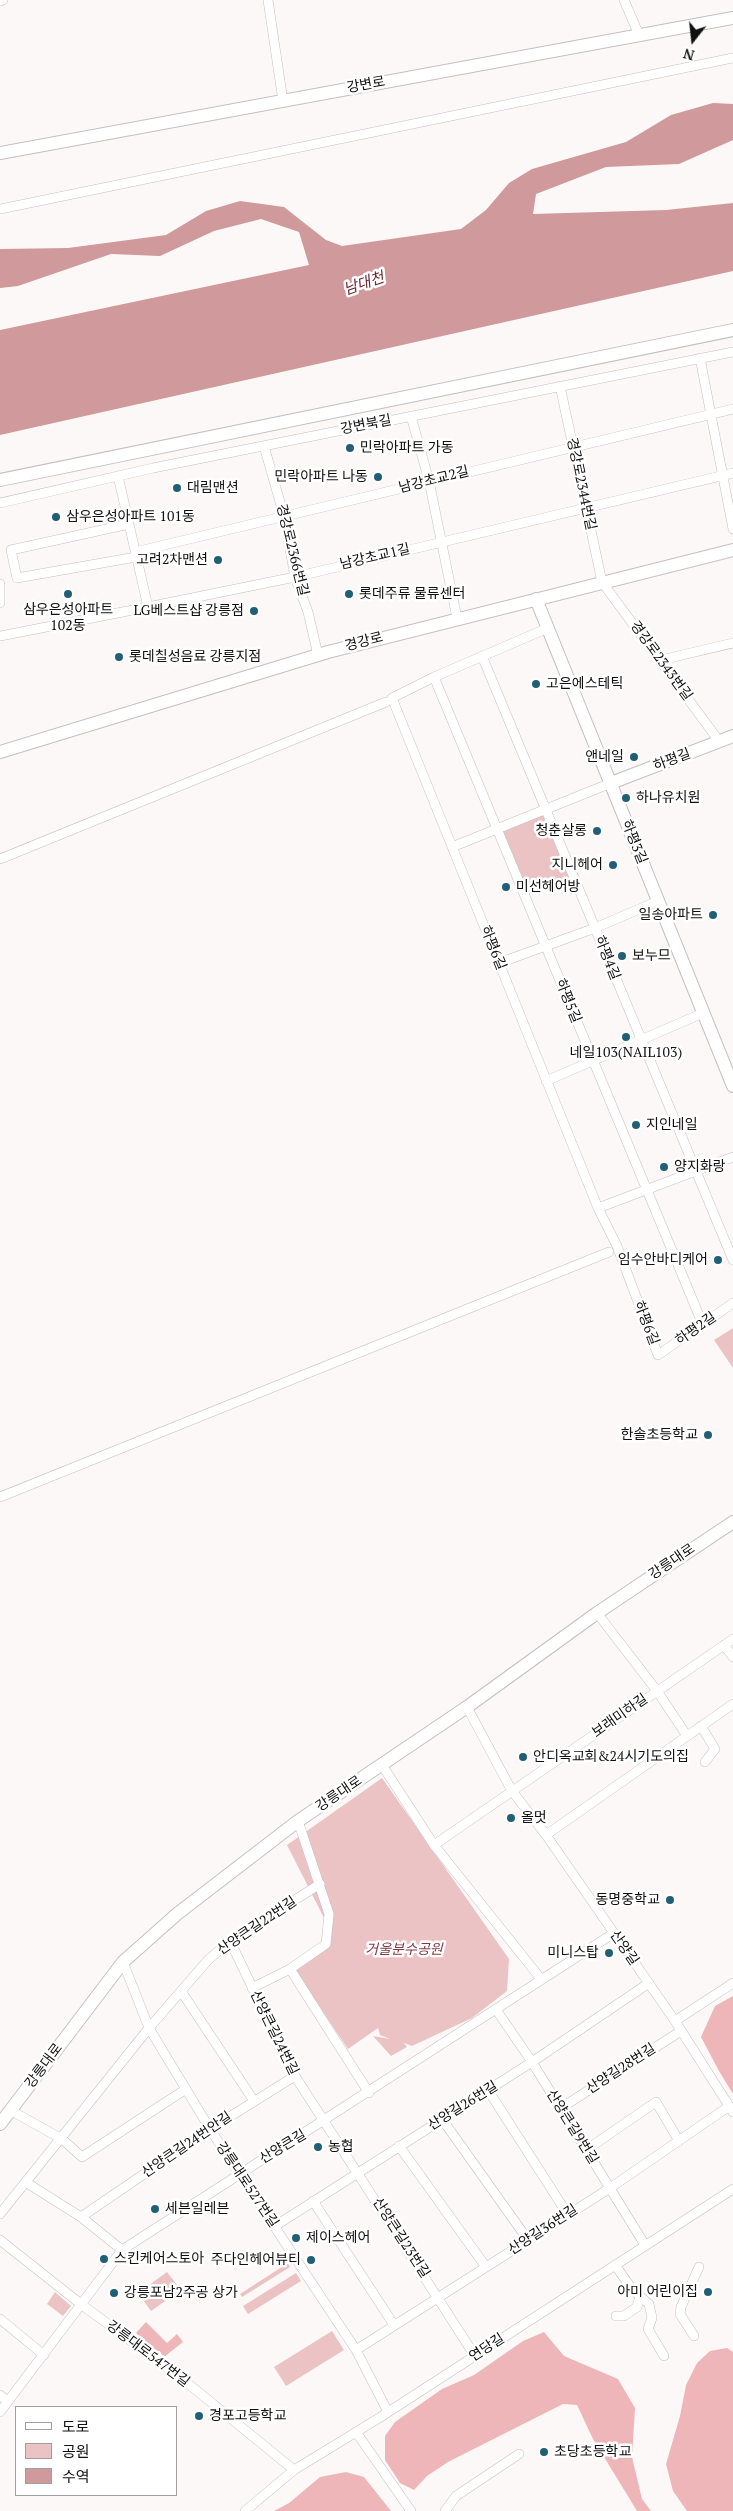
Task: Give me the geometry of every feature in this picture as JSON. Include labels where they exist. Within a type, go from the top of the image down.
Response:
[{"type":"street","points":[[268,0],[283,101]]},
{"type":"street","points":[[624,0],[639,35]]},
{"type":"street","name":"강변로","points":[[0,153],[733,18]]},
{"type":"street","points":[[0,209],[733,58]]},
{"type":"street","points":[[0,480],[733,330]]},
{"type":"street","name":"강변북길","points":[[0,503],[118,476],[733,352]]},
{"type":"street","points":[[700,358],[733,529]]},
{"type":"street","name":"경강로2344번길","points":[[560,386],[602,582]]},
{"type":"street","name":"남강초교2길","points":[[129,524],[11,550],[16,578],[136,555],[284,516],[733,409]]},
{"type":"street","points":[[411,416],[429,481],[457,618]]},
{"type":"street","name":"경강로2366번길","points":[[264,446],[284,516],[295,577],[308,612],[318,654]]},
{"type":"street","name":"남강초교1길","points":[[0,636],[295,577],[733,473]]},
{"type":"street","points":[[118,476],[148,607]]},
{"type":"street","name":"경강로","points":[[0,752],[318,654],[733,550]]},
{"type":"street","name":"경강로2343번길","points":[[602,582],[719,741]]},
{"type":"street","points":[[0,584],[0,603]]},
{"type":"street","name":"하평3길","points":[[536,599],[733,1086]]},
{"type":"street","name":"하평6길","points":[[548,628],[434,677],[392,698],[546,1082],[598,1208],[617,1246],[658,1355]]},
{"type":"street","points":[[661,660],[733,643]]},
{"type":"street","name":"하평4길","points":[[482,656],[733,1260]]},
{"type":"street","name":"하평5길","points":[[434,677],[703,1325]]},
{"type":"street","points":[[0,860],[386,702]]},
{"type":"street","name":"하평길","points":[[610,783],[733,736]]},
{"type":"street","points":[[452,846],[610,783]]},
{"type":"street","points":[[499,963],[595,928],[658,901]]},
{"type":"street","points":[[546,1082],[703,1013]]},
{"type":"street","points":[[598,1208],[645,1188],[733,1157]]},
{"type":"street","points":[[0,1497],[609,1252]]},
{"type":"street","name":"하평2길","points":[[658,1355],[733,1303]]},
{"type":"street","name":"강릉대로","points":[[0,2124],[123,1962],[177,1914],[298,1821],[467,1707],[597,1613],[733,1522]]},
{"type":"street","points":[[597,1613],[657,1691],[687,1736]]},
{"type":"street","name":"보래미하길","points":[[434,1845],[733,1639]]},
{"type":"street","points":[[724,1645],[733,1657]]},
{"type":"street","points":[[546,1836],[733,1704]]},
{"type":"street","name":"산양길","points":[[467,1707],[512,1791],[546,1836],[649,1983],[731,2110]]},
{"type":"street","points":[[701,1726],[715,1749],[705,1762]]},
{"type":"street","points":[[382,1765],[434,1845],[541,1979]]},
{"type":"street","points":[[252,1988],[290,1969],[326,1944],[329,1914],[298,1821]]},
{"type":"street","name":"산양큰길22번길","points":[[0,2214],[149,2028],[208,1960],[230,1941],[320,1884]]},
{"type":"street","name":"산양큰길","points":[[0,2412],[122,2250],[497,2011],[541,1979],[614,1934]]},
{"type":"street","name":"산양큰길24번길","points":[[230,1941],[295,2076],[324,2122]]},
{"type":"street","name":"강릉대로527번길","points":[[123,1962],[149,2028],[210,2129],[356,2350],[388,2412]]},
{"type":"street","points":[[290,1969],[369,2093]]},
{"type":"street","name":"산양길26번길","points":[[275,2226],[532,2062],[649,1983]]},
{"type":"street","points":[[675,2021],[733,1983]]},
{"type":"street","points":[[181,1991],[254,2101]]},
{"type":"street","name":"산양큰길9번길","points":[[497,2011],[532,2062],[645,2245]]},
{"type":"street","name":"산양길28번길","points":[[560,2108],[681,2031]]},
{"type":"street","name":"산양큰길24번안길","points":[[81,2217],[210,2129],[295,2076]]},
{"type":"street","points":[[10,2110],[62,2139],[82,2157],[186,2089]]},
{"type":"street","points":[[488,2090],[568,2215]]},
{"type":"street","points":[[586,2150],[656,2102],[679,2141]]},
{"type":"street","name":"산양길36번길","points":[[356,2350],[610,2188],[679,2141],[731,2110]]},
{"type":"street","points":[[442,2119],[528,2240]]},
{"type":"street","name":"산양큰길23번길","points":[[324,2122],[475,2356]]},
{"type":"street","points":[[399,2146],[486,2267]]},
{"type":"street","points":[[26,2183],[81,2217],[122,2250]]},
{"type":"street","name":"연당길","points":[[245,2511],[294,2470],[388,2412],[733,2189]]},
{"type":"street","points":[[313,2201],[394,2325]]},
{"type":"street","name":"강릉대로547번길","points":[[0,2240],[82,2305],[180,2377],[294,2470]]},
{"type":"street","points":[[615,2264],[640,2296],[649,2304],[652,2318],[648,2329],[664,2356]]},
{"type":"street","points":[[694,2336],[680,2314],[681,2307],[699,2266]]},
{"type":"street","points":[[616,2316],[624,2316],[637,2308],[640,2296]]},
{"type":"street","points":[[0,2319],[44,2356]]},
{"type":"street","points":[[0,2395],[8,2401]]},
{"type":"street","points":[[356,2432],[411,2511]]},
{"type":"street","points":[[446,2511],[456,2496],[519,2454]]},
{"type":"green space","points":[[544,814],[570,879],[528,895],[502,832]]},
{"type":"green space","points":[[733,1328],[733,1368],[714,1340]]},
{"type":"green space","name":"거울분수공원","points":[[382,1778],[509,1959],[507,1991],[472,2018],[412,2046],[404,2043],[407,2047],[391,2056],[373,2036],[390,2039],[380,2035],[378,2028],[348,2049],[293,1968],[322,1943],[324,1918],[287,1845]]},
{"type":"green space","points":[[288,2263],[290,2267],[242,2297],[240,2294]]},
{"type":"green space","points":[[167,2272],[181,2290],[151,2311],[138,2293]]},
{"type":"green space","points":[[296,2273],[301,2281],[248,2314],[243,2306]]},
{"type":"green space","points":[[55,2292],[71,2306],[63,2316],[47,2304]]},
{"type":"green space","points":[[332,2331],[344,2350],[286,2386],[274,2367]]},
{"type":"shaded area","points":[[733,1996],[733,2094],[701,2037],[715,2006]]},
{"type":"shaded area","points":[[146,2322],[167,2343],[177,2334],[183,2342],[164,2357],[159,2351],[157,2353],[136,2333]]},
{"type":"shaded area","points":[[544,2332],[564,2356],[618,2379],[635,2408],[632,2457],[642,2499],[651,2511],[637,2511],[593,2439],[577,2405],[563,2404],[448,2462],[427,2476],[414,2490],[400,2483],[385,2460],[385,2436],[395,2422],[442,2389],[474,2375],[523,2341]]},
{"type":"shaded area","points":[[727,2348],[733,2352],[733,2511],[687,2511],[673,2491],[666,2464],[680,2416],[686,2385],[697,2363],[710,2351]]},
{"type":"shaded area","points":[[346,2472],[364,2477],[391,2511],[274,2511],[289,2503],[320,2477]]},
{"type":"water","name":"남대천","points":[[713,103],[733,104],[733,140],[679,164],[606,167],[536,194],[533,214],[666,210],[733,203],[733,271],[0,435],[0,330],[309,265],[299,232],[261,219],[214,231],[160,256],[111,254],[18,286],[0,288],[0,249],[68,248],[166,235],[206,211],[240,201],[284,207],[326,240],[342,246],[461,229],[486,210],[509,183],[532,169],[626,142],[671,115]]},
{"type":"place","name":"민락아파트 가동","points":[[350,448]]},
{"type":"place","name":"민락아파트 나동","points":[[378,477]]},
{"type":"place","name":"대림맨션","points":[[177,488]]},
{"type":"place","name":"삼우은성아파트 101동","points":[[56,517]]},
{"type":"place","name":"고려2차맨션","points":[[218,560]]},
{"type":"place","name":"삼우은성아파트 102동","points":[[68,594]]},
{"type":"place","name":"롯데주류 물류센터","points":[[349,594]]},
{"type":"place","name":"LG베스트샵 강릉점","points":[[254,611]]},
{"type":"place","name":"롯데칠성음료 강릉지점","points":[[119,657]]},
{"type":"place","name":"고은에스테틱","points":[[536,684]]},
{"type":"place","name":"앤네일","points":[[634,757]]},
{"type":"place","name":"하나유치원","points":[[626,798]]},
{"type":"place","name":"청춘살롱","points":[[597,831]]},
{"type":"place","name":"지니헤어","points":[[613,865]]},
{"type":"place","name":"미선헤어방","points":[[506,887]]},
{"type":"place","name":"일송아파트","points":[[713,915]]},
{"type":"place","name":"보누므","points":[[622,956]]},
{"type":"place","name":"네일103(NAIL103)","points":[[626,1037]]},
{"type":"place","name":"지인네일","points":[[636,1125]]},
{"type":"place","name":"양지화랑","points":[[664,1167]]},
{"type":"place","name":"임수안바디케어","points":[[718,1260]]},
{"type":"place","name":"한솔초등학교","points":[[708,1435]]},
{"type":"place","name":"안디옥교회&24시기도의집","points":[[523,1757]]},
{"type":"place","name":"올멋","points":[[511,1818]]},
{"type":"place","name":"동명중학교","points":[[670,1900]]},
{"type":"place","name":"미니스탑","points":[[609,1953]]},
{"type":"place","name":"농협","points":[[318,2147]]},
{"type":"place","name":"세븐일레븐","points":[[155,2209]]},
{"type":"place","name":"제이스헤어","points":[[296,2238]]},
{"type":"place","name":"스킨케어스토아","points":[[104,2259]]},
{"type":"place","name":"주다인헤어뷰티","points":[[311,2260]]},
{"type":"place","name":"아미 어린이집","points":[[708,2292]]},
{"type":"place","name":"강릉포남2주공 상가","points":[[114,2293]]},
{"type":"place","name":"경포고등학교","points":[[199,2416]]},
{"type":"place","name":"초당초등학교","points":[[544,2452]]}]
